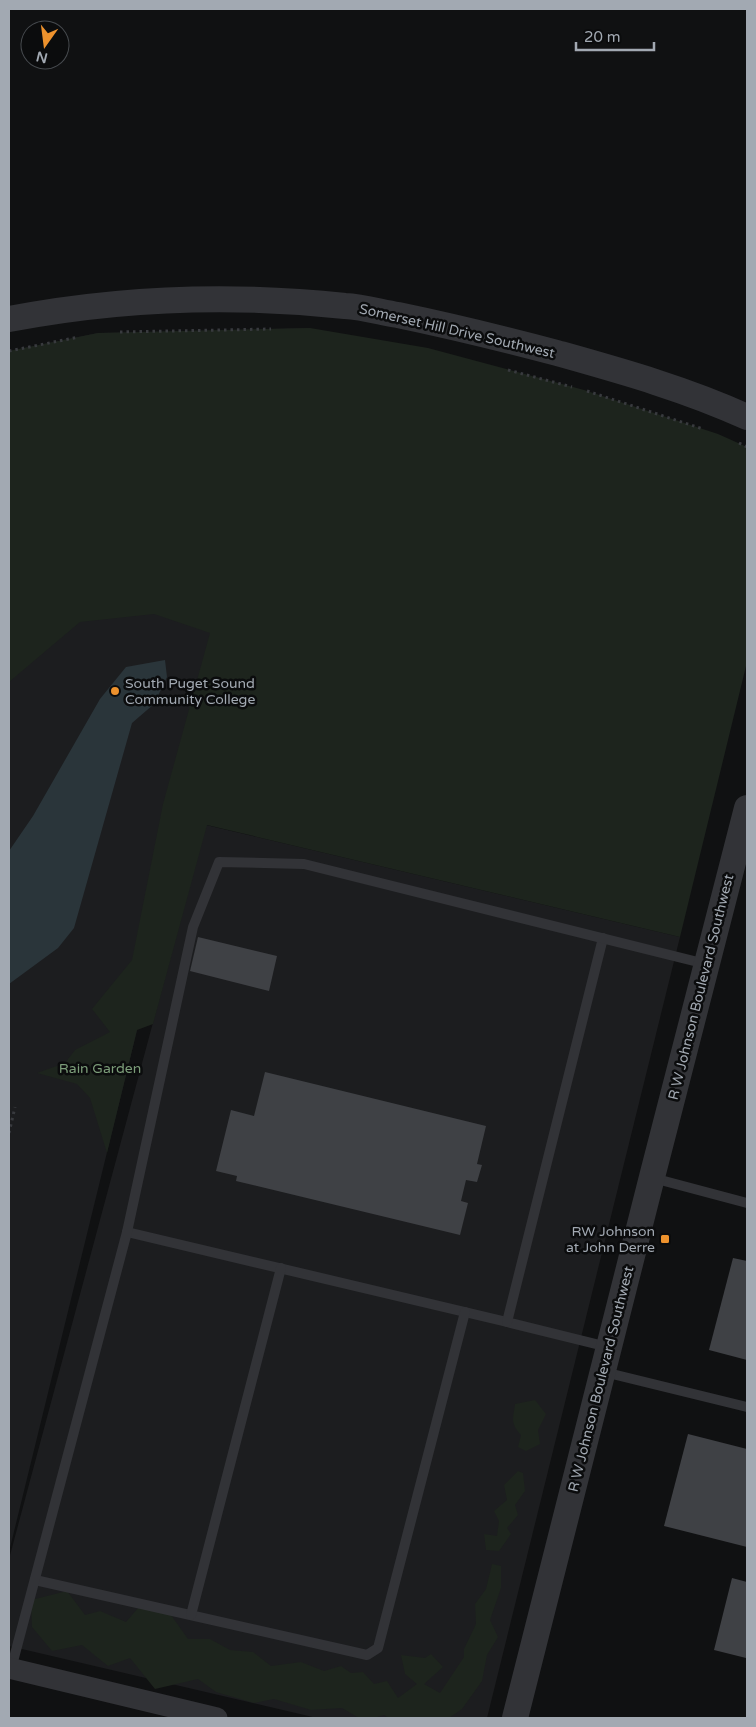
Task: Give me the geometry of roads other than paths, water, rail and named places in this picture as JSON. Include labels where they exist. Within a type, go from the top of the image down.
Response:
[{"type":"street","name":"Somerset Hill Drive Southwest","points":[[9,318],[42,312],[143,302],[216,298],[347,306],[431,322],[625,372],[725,407],[747,417]]},
{"type":"street","name":"R W Johnson Boulevard Southwest","points":[[515,1718],[747,808]]},
{"type":"street","points":[[10,1668],[217,1718]]},
{"type":"lane","points":[[10,1668],[127,1232],[192,927],[219,862],[304,864],[706,964]]},
{"type":"lane","points":[[507,1322],[603,938]]},
{"type":"lane","points":[[652,1178],[747,1203]]},
{"type":"lane","points":[[127,1232],[507,1322],[606,1360],[747,1407]]},
{"type":"lane","points":[[191,1615],[281,1268]]},
{"type":"lane","points":[[34,1580],[367,1655],[378,1648],[465,1312]]},
{"type":"place","name":"South Puget Sound Community College","points":[[115,691]]},
{"type":"place","name":"RW Johnson at John Derre","points":[[665,1239]]},
{"type":"park label","name":"Rain Garden","points":[[100,1068]]}]
